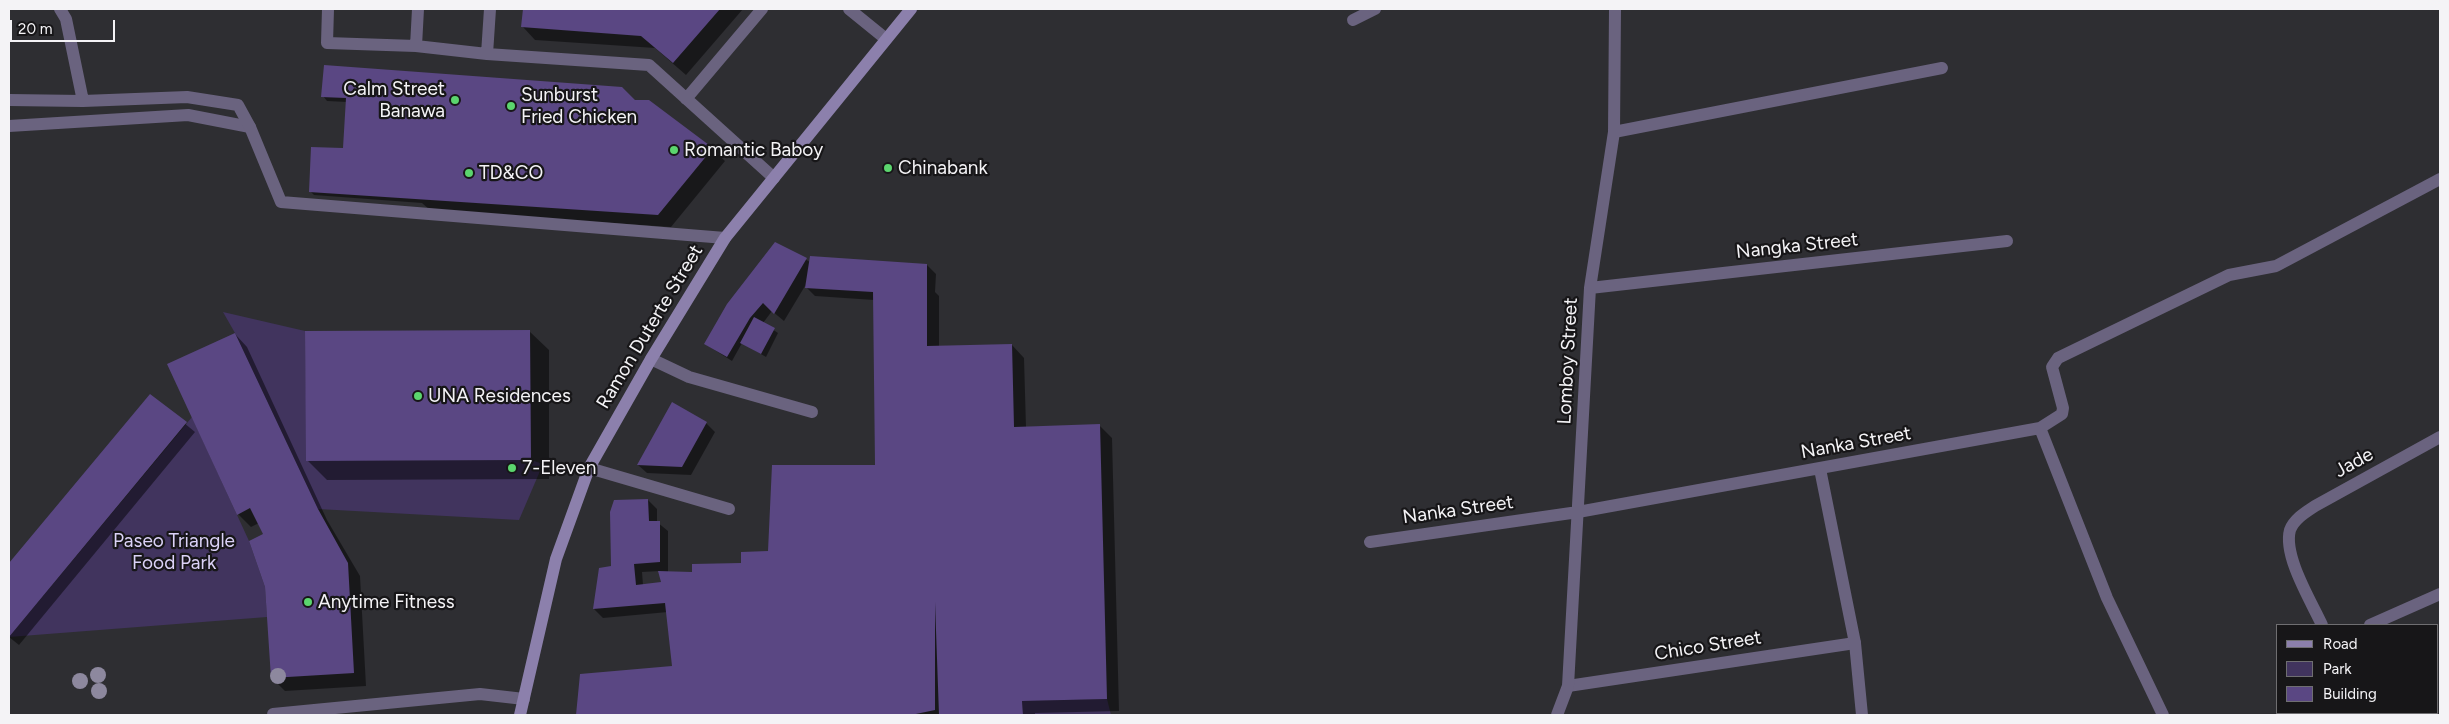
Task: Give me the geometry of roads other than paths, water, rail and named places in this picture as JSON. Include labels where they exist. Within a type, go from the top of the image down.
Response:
[{"type":"main road","name":"Ramon Duterte Street","points":[[520,715],[556,559],[589,468],[651,359],[725,238],[911,9]]},
{"type":"street","points":[[60,9],[66,19],[84,101]]},
{"type":"street","points":[[328,9],[326,43],[416,46],[487,54],[649,65],[774,178]]},
{"type":"street","points":[[416,46],[418,9]]},
{"type":"street","points":[[487,54],[490,9]]},
{"type":"street","points":[[686,99],[762,9]]},
{"type":"street","points":[[849,9],[886,39]]},
{"type":"street","points":[[1353,20],[1375,9]]},
{"type":"street","name":"Lomboy Street","points":[[1557,715],[1568,686],[1590,288],[1614,132],[1615,9]]},
{"type":"street","points":[[1614,132],[1942,68]]},
{"type":"street","points":[[9,100],[84,101],[187,97],[238,105],[250,127],[281,202],[725,238]]},
{"type":"street","points":[[9,126],[188,115],[250,127]]},
{"type":"street","points":[[2163,715],[2107,598],[2040,428],[2062,414],[2063,408],[2052,367],[2058,358],[2229,275],[2276,266],[2440,179]]},
{"type":"street","name":"Nangka Street","points":[[1590,288],[2007,241]]},
{"type":"street","points":[[651,359],[689,377],[812,412]]},
{"type":"street","name":"Nanka Street","points":[[1370,542],[1578,512],[2040,428]]},
{"type":"street","name":"Jade","points":[[2322,624],[2291,557],[2288,542],[2291,528],[2300,516],[2315,506],[2440,436]]},
{"type":"street","points":[[589,468],[730,509]]},
{"type":"street","points":[[1820,469],[1854,643],[1862,715]]},
{"type":"street","points":[[2372,624],[2440,594]]},
{"type":"street","name":"Chico Street","points":[[1568,686],[1854,643]]},
{"type":"street","points":[[273,714],[480,694],[524,699]]},
{"type":"place","name":"Calm Street Banawa","points":[[455,100]]},
{"type":"place","name":"Sunburst Fried Chicken","points":[[511,106]]},
{"type":"place","name":"Romantic Baboy","points":[[674,150]]},
{"type":"place","name":"Chinabank","points":[[888,168]]},
{"type":"place","name":"TD&CO","points":[[469,173]]},
{"type":"place","name":"UNA Residences","points":[[418,396]]},
{"type":"place","name":"7-Eleven","points":[[512,468]]},
{"type":"place","name":"Anytime Fitness","points":[[308,602]]},
{"type":"park label","name":"Paseo Triangle Food Park","points":[[174,552]]}]
